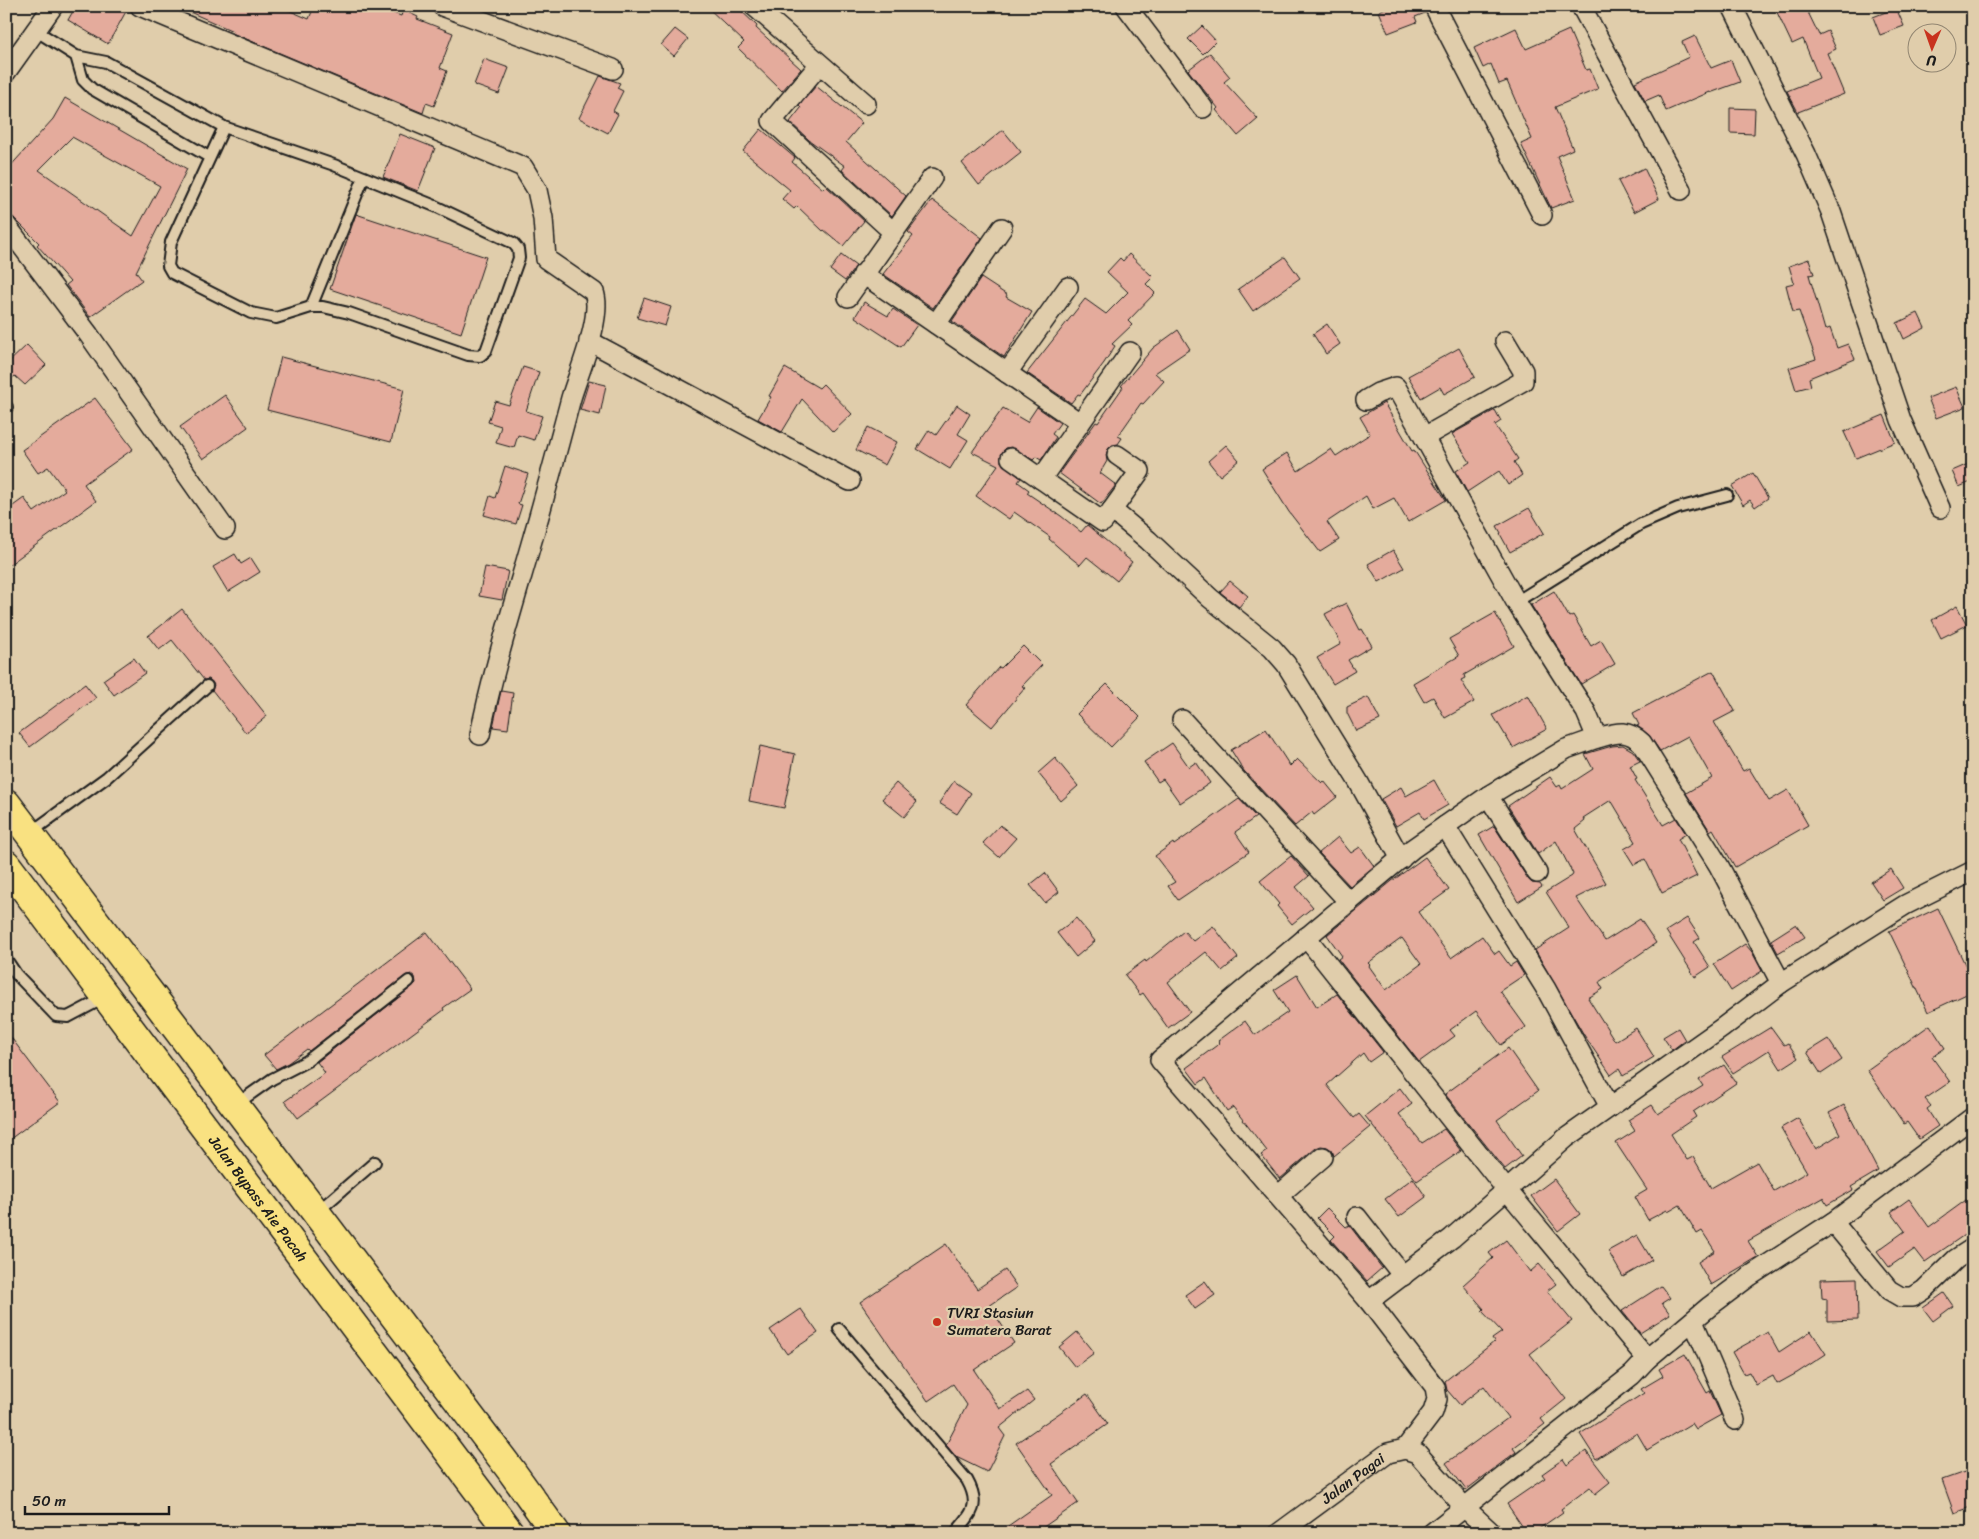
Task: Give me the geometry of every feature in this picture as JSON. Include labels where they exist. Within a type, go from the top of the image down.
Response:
[{"type":"highway","points":[[6,803],[556,1533]]},
{"type":"highway","name":"Jalan Bypass Aie Pacah","points":[[6,864],[510,1533]]},
{"type":"highway","points":[[260,1201],[291,1180]]},
{"type":"street","points":[[6,72],[53,6]]},
{"type":"street","points":[[140,6],[523,167],[537,190],[543,218],[546,259],[594,292],[596,310],[589,341],[490,687],[480,734]]},
{"type":"street","points":[[442,6],[613,69]]},
{"type":"street","points":[[754,6],[866,104]]},
{"type":"street","points":[[1126,6],[1203,108]]},
{"type":"street","points":[[1434,6],[1542,215]]},
{"type":"street","points":[[1581,6],[1680,190]]},
{"type":"street","points":[[1732,6],[1802,145],[1832,212],[1901,420],[1940,508]]},
{"type":"street","points":[[820,65],[772,121],[893,232]]},
{"type":"street","points":[[848,296],[932,178]]},
{"type":"street","points":[[6,225],[89,335],[225,529]]},
{"type":"street","points":[[936,324],[1002,228]]},
{"type":"street","points":[[863,274],[1080,423]]},
{"type":"street","points":[[1007,373],[1068,287]]},
{"type":"street","points":[[589,341],[850,481]]},
{"type":"street","points":[[1424,437],[1523,381],[1524,371],[1505,341]]},
{"type":"street","points":[[1041,479],[1130,352]]},
{"type":"street","points":[[1366,400],[1378,393],[1396,387],[1516,602],[1586,712],[1597,738]]},
{"type":"street","points":[[1011,458],[1103,522],[1140,471],[1117,455]]},
{"type":"street","points":[[1112,510],[1148,540],[1210,598],[1272,648],[1286,664],[1358,782],[1401,859]]},
{"type":"street","points":[[1182,720],[1349,902]]},
{"type":"street","points":[[1405,1448],[1433,1412],[1437,1399],[1435,1387],[1369,1301],[1160,1060],[1401,859],[1445,826],[1488,796],[1566,749],[1597,738],[1625,732],[1634,735],[1642,743],[1719,866],[1780,983]]},
{"type":"street","points":[[1488,796],[1537,873]]},
{"type":"street","points":[[1445,826],[1546,989],[1610,1107]]},
{"type":"street","points":[[1369,1301],[1452,1238],[1566,1138],[1722,1028],[1780,983],[1905,905],[1973,871]]},
{"type":"street","points":[[1306,937],[1506,1190],[1647,1359]]},
{"type":"street","points":[[1432,1533],[1632,1375],[1647,1359],[1750,1276],[1833,1222],[1973,1117]]},
{"type":"street","points":[[1278,1196],[1323,1157]]},
{"type":"street","points":[[1357,1217],[1403,1276]]},
{"type":"street","points":[[1833,1222],[1889,1290],[1901,1297],[1913,1296],[1924,1290],[1956,1259],[1973,1248]]},
{"type":"street","points":[[1693,1321],[1735,1420]]},
{"type":"street","name":"Jalan Pagai","points":[[1279,1533],[1388,1453],[1405,1448],[1417,1453],[1465,1508],[1492,1533]]},
{"type":"lane","points":[[35,30],[76,56],[106,62],[224,127],[364,177],[435,206],[513,243],[518,249],[519,258],[486,351],[480,356],[468,355],[349,313],[323,308],[311,307],[276,318],[263,316],[251,313],[172,273],[168,266],[171,242],[224,127]]},
{"type":"lane","points":[[76,56],[83,80],[92,89],[209,157]]},
{"type":"lane","points":[[311,307],[364,177]]},
{"type":"lane","points":[[1516,602],[1641,524],[1678,508],[1727,495]]},
{"type":"lane","points":[[30,834],[108,777],[207,686]]},
{"type":"lane","points":[[7,962],[56,1016],[68,1018],[106,996]]},
{"type":"lane","points":[[234,1106],[272,1079],[307,1061],[409,981]]},
{"type":"lane","points":[[316,1212],[375,1162]]},
{"type":"lane","points":[[839,1329],[967,1480],[974,1491],[975,1502],[972,1512],[955,1533]]},
{"type":"building","points":[[76,6],[129,6],[108,44],[68,20]]},
{"type":"building","points":[[176,6],[279,6],[309,19],[313,9],[320,11],[321,6],[375,6],[401,16],[403,10],[418,17],[417,19],[453,33],[440,68],[447,71],[434,106],[426,103],[423,113],[232,33],[233,31]]},
{"type":"building","points":[[706,6],[736,6],[757,26],[756,28],[801,69],[782,91],[738,48],[744,42]]},
{"type":"building","points":[[1391,6],[1423,6],[1425,13],[1415,17],[1417,22],[1388,33],[1379,11]]},
{"type":"building","points":[[1774,6],[1805,6],[1819,35],[1828,31],[1836,49],[1827,53],[1844,94],[1798,112],[1787,91],[1819,78],[1803,39],[1792,44]]},
{"type":"building","points":[[1896,8],[1904,26],[1880,35],[1873,17]]},
{"type":"building","points":[[1202,26],[1216,41],[1203,54],[1188,39]]},
{"type":"building","points":[[1516,28],[1526,49],[1569,30],[1586,70],[1590,69],[1598,89],[1555,107],[1573,149],[1557,156],[1575,199],[1551,208],[1521,144],[1532,139],[1507,81],[1499,84],[1491,64],[1483,68],[1474,48]]},
{"type":"building","points":[[675,29],[688,39],[674,56],[661,45]]},
{"type":"building","points":[[1695,36],[1711,68],[1731,60],[1740,82],[1710,92],[1666,111],[1659,95],[1645,101],[1635,82],[1689,57],[1682,42]]},
{"type":"building","points":[[1210,53],[1230,77],[1224,82],[1258,119],[1238,136],[1216,110],[1218,108],[1188,70]]},
{"type":"building","points":[[484,59],[509,68],[499,94],[474,85]]},
{"type":"building","points":[[600,76],[620,83],[617,88],[623,91],[613,111],[618,114],[608,133],[579,118]]},
{"type":"building","points":[[816,86],[862,123],[846,142],[906,196],[892,216],[842,170],[845,166],[809,140],[790,122],[801,108],[799,106]]},
{"type":"building","points":[[65,98],[187,169],[136,272],[142,280],[90,317],[66,285],[70,282],[37,245],[39,243],[6,210],[6,171],[53,119]],"holes":[[[72,137],[160,186],[133,236],[39,170]]]},
{"type":"building","points":[[1730,108],[1755,109],[1754,134],[1730,133]]},
{"type":"building","points":[[761,129],[795,158],[792,162],[823,189],[826,186],[864,221],[843,246],[823,231],[797,206],[794,209],[782,199],[790,190],[743,151]]},
{"type":"building","points":[[1003,130],[1021,152],[979,185],[962,163]]},
{"type":"building","points":[[400,134],[435,148],[418,191],[383,177]]},
{"type":"building","points":[[1644,168],[1659,199],[1634,212],[1618,181]]},
{"type":"building","points":[[932,200],[982,238],[933,308],[883,274],[913,236],[908,232]]},
{"type":"building","points":[[356,214],[486,257],[461,333],[330,289]]},
{"type":"building","points":[[1129,254],[1153,277],[1146,284],[1155,293],[1128,321],[1132,325],[1112,344],[1115,346],[1104,363],[1080,395],[1078,394],[1071,403],[1027,373],[1085,299],[1106,314],[1128,292],[1107,272],[1120,258],[1123,261]]},
{"type":"building","points":[[841,255],[856,266],[845,281],[830,270]]},
{"type":"building","points":[[1285,257],[1300,278],[1253,311],[1238,289]]},
{"type":"building","points":[[1809,259],[1814,274],[1809,275],[1825,330],[1830,328],[1837,348],[1848,344],[1855,359],[1809,378],[1811,386],[1796,390],[1789,368],[1816,359],[1799,311],[1793,312],[1786,285],[1794,283],[1789,266]]},
{"type":"building","points":[[981,278],[1007,295],[1006,297],[1032,312],[1004,357],[952,321]]},
{"type":"building","points":[[644,298],[671,307],[665,326],[637,318]]},
{"type":"building","points":[[864,302],[888,316],[893,309],[917,325],[901,347],[855,317]]},
{"type":"building","points":[[1918,313],[1925,328],[1904,339],[1897,323]]},
{"type":"building","points":[[1327,324],[1340,344],[1326,354],[1313,334]]},
{"type":"building","points":[[1178,330],[1190,349],[1155,373],[1164,381],[1143,404],[1141,403],[1118,436],[1122,438],[1118,444],[1112,445],[1108,449],[1107,461],[1100,473],[1116,485],[1101,504],[1059,473],[1096,422],[1098,423],[1123,387],[1121,386],[1153,348]]},
{"type":"building","points":[[27,345],[46,365],[25,385],[15,376],[6,382],[6,365]]},
{"type":"building","points":[[1459,348],[1475,377],[1444,394],[1440,387],[1421,398],[1408,376]]},
{"type":"building","points":[[281,357],[404,389],[391,442],[267,410]]},
{"type":"building","points":[[523,367],[539,372],[526,411],[542,416],[534,440],[518,435],[514,448],[496,443],[501,426],[488,422],[495,401],[509,405]]},
{"type":"building","points":[[785,368],[819,388],[823,384],[852,414],[833,432],[802,399],[782,432],[758,419]]},
{"type":"building","points":[[589,381],[606,385],[600,415],[580,410]]},
{"type":"building","points":[[1956,387],[1965,407],[1936,418],[1928,398]]},
{"type":"building","points":[[225,395],[248,427],[203,459],[180,427]]},
{"type":"building","points":[[95,398],[133,449],[84,484],[96,501],[6,567],[6,511],[24,498],[34,512],[65,490],[48,467],[38,473],[22,450]]},
{"type":"building","points":[[1384,403],[1412,451],[1414,450],[1446,500],[1408,522],[1394,498],[1373,509],[1366,496],[1327,522],[1339,540],[1320,552],[1289,512],[1262,469],[1287,453],[1298,471],[1331,449],[1336,456],[1370,434],[1360,417]]},
{"type":"building","points":[[957,405],[970,414],[958,434],[968,440],[950,469],[917,449],[929,430],[936,435]]},
{"type":"building","points":[[1037,407],[1060,423],[1052,434],[1056,437],[1041,460],[1036,457],[1033,460],[1011,447],[1006,448],[1002,452],[1001,462],[1021,478],[1018,482],[1029,490],[1027,493],[1081,532],[1087,525],[1132,562],[1117,581],[1087,557],[1080,565],[1049,539],[1050,537],[1014,512],[1009,519],[976,496],[998,465],[972,452],[1003,408],[1027,422]]},
{"type":"building","points":[[1495,410],[1501,421],[1495,425],[1518,459],[1514,462],[1522,475],[1508,485],[1499,471],[1467,492],[1456,471],[1470,462],[1452,434]]},
{"type":"building","points":[[1884,415],[1895,442],[1856,458],[1844,432]]},
{"type":"building","points":[[868,427],[897,442],[885,465],[856,450]]},
{"type":"building","points":[[1226,445],[1239,460],[1220,476],[1208,461]]},
{"type":"building","points":[[1973,462],[1973,481],[1959,487],[1952,471]]},
{"type":"building","points":[[505,466],[528,474],[518,504],[522,505],[516,524],[484,515],[490,496],[495,498]]},
{"type":"building","points":[[1753,473],[1768,498],[1755,507],[1750,500],[1743,505],[1732,486]]},
{"type":"building","points":[[1529,508],[1544,533],[1510,552],[1497,526]]},
{"type":"building","points":[[1393,550],[1404,568],[1379,582],[1368,564]]},
{"type":"building","points":[[235,554],[241,564],[251,558],[260,572],[228,592],[213,567]]},
{"type":"building","points":[[485,567],[508,571],[502,600],[479,596]]},
{"type":"building","points":[[1230,581],[1248,596],[1239,607],[1220,592]]},
{"type":"building","points":[[1554,591],[1569,617],[1573,615],[1591,646],[1601,640],[1615,664],[1581,684],[1531,605]]},
{"type":"building","points":[[1346,603],[1360,630],[1362,629],[1372,646],[1348,660],[1355,671],[1333,684],[1317,658],[1341,644],[1325,614]]},
{"type":"building","points":[[1957,606],[1967,625],[1941,638],[1932,620]]},
{"type":"building","points":[[182,609],[267,716],[246,733],[212,690],[214,685],[212,682],[209,679],[204,680],[172,640],[159,650],[148,636]]},
{"type":"building","points":[[1495,613],[1514,646],[1464,675],[1465,678],[1461,680],[1474,702],[1445,718],[1433,697],[1424,702],[1413,683],[1459,656],[1449,639]]},
{"type":"building","points":[[1023,646],[1042,665],[1022,686],[1025,688],[992,727],[966,705],[999,667],[1001,668]]},
{"type":"building","points":[[134,658],[145,673],[114,695],[103,680]]},
{"type":"building","points":[[1713,671],[1735,711],[1714,722],[1743,771],[1749,768],[1769,801],[1788,790],[1808,825],[1735,867],[1713,829],[1710,831],[1686,793],[1712,778],[1688,736],[1660,751],[1649,735],[1637,726],[1639,725],[1633,713]]},
{"type":"building","points":[[85,684],[96,698],[30,747],[19,733]]},
{"type":"building","points":[[1107,684],[1140,717],[1111,747],[1077,714]]},
{"type":"building","points":[[501,691],[513,693],[508,729],[493,727]]},
{"type":"building","points":[[1528,695],[1547,729],[1513,748],[1493,715]]},
{"type":"building","points":[[1368,697],[1380,720],[1356,731],[1347,713],[1347,707]]},
{"type":"building","points":[[1266,729],[1290,766],[1297,759],[1322,783],[1324,781],[1337,797],[1314,815],[1312,812],[1295,826],[1244,771],[1231,750]]},
{"type":"building","points":[[1172,743],[1189,767],[1196,762],[1210,783],[1180,803],[1163,779],[1158,782],[1144,762]]},
{"type":"building","points":[[1623,745],[1633,751],[1640,761],[1630,766],[1637,779],[1635,780],[1663,825],[1676,818],[1686,834],[1678,839],[1697,876],[1662,893],[1645,859],[1634,865],[1624,849],[1636,842],[1611,800],[1583,818],[1585,821],[1575,829],[1606,883],[1576,898],[1605,941],[1640,919],[1656,943],[1599,982],[1603,989],[1588,998],[1615,1041],[1636,1028],[1654,1057],[1623,1076],[1619,1069],[1611,1075],[1584,1035],[1535,950],[1569,928],[1546,892],[1573,874],[1556,841],[1538,854],[1508,806],[1550,777],[1557,787],[1560,785],[1562,789],[1593,769],[1585,754],[1612,746]]},
{"type":"building","points":[[760,746],[795,754],[784,808],[749,801]]},
{"type":"building","points":[[1055,758],[1078,786],[1061,801],[1038,773]]},
{"type":"building","points":[[1434,780],[1448,805],[1424,819],[1420,812],[1396,826],[1381,799],[1401,787],[1406,796]]},
{"type":"building","points":[[954,781],[971,793],[957,814],[939,803]]},
{"type":"building","points":[[896,783],[917,802],[904,817],[882,799]]},
{"type":"building","points":[[1239,799],[1256,817],[1235,832],[1249,852],[1178,900],[1168,886],[1175,882],[1155,856],[1173,843],[1174,845]]},
{"type":"building","points":[[1000,825],[1016,838],[999,857],[983,843]]},
{"type":"building","points":[[1494,826],[1528,879],[1532,883],[1540,884],[1542,887],[1518,902],[1479,835]]},
{"type":"building","points":[[1338,837],[1351,853],[1360,847],[1374,866],[1350,886],[1319,853]]},
{"type":"building","points":[[1291,856],[1309,876],[1296,887],[1313,907],[1292,924],[1277,906],[1279,904],[1260,881]]},
{"type":"building","points":[[1425,857],[1449,890],[1418,912],[1451,958],[1482,936],[1495,954],[1499,951],[1510,966],[1516,962],[1524,975],[1500,991],[1526,1027],[1501,1045],[1476,1011],[1450,1030],[1455,1036],[1419,1062],[1338,959],[1342,956],[1327,935],[1392,881]],"holes":[[[1402,938],[1421,964],[1386,990],[1368,963]]]},
{"type":"building","points":[[1891,869],[1903,888],[1883,900],[1871,882]]},
{"type":"building","points":[[1045,873],[1059,892],[1045,903],[1030,885]]},
{"type":"building","points":[[1938,908],[1973,981],[1973,991],[1928,1012],[1889,931]]},
{"type":"building","points":[[1076,918],[1095,941],[1076,957],[1057,933]]},
{"type":"building","points":[[1687,918],[1700,938],[1694,942],[1710,967],[1695,977],[1666,931]]},
{"type":"building","points":[[1796,924],[1805,937],[1778,953],[1771,940]]},
{"type":"building","points":[[1213,926],[1238,958],[1222,971],[1206,952],[1168,982],[1190,1012],[1168,1028],[1143,993],[1140,995],[1125,975],[1145,960],[1146,962],[1184,931],[1193,941]]},
{"type":"building","points":[[427,932],[470,989],[298,1118],[285,1101],[325,1073],[317,1062],[413,986],[416,983],[415,977],[411,974],[405,976],[309,1051],[307,1049],[288,1063],[276,1069],[264,1055]]},
{"type":"building","points":[[1745,944],[1752,952],[1762,971],[1731,991],[1714,964]]},
{"type":"building","points":[[1297,975],[1317,1007],[1337,994],[1383,1052],[1369,1062],[1363,1053],[1327,1085],[1354,1118],[1359,1114],[1370,1127],[1334,1156],[1332,1150],[1327,1147],[1321,1146],[1316,1148],[1280,1179],[1261,1155],[1267,1151],[1233,1107],[1227,1111],[1206,1078],[1198,1084],[1186,1068],[1220,1043],[1218,1041],[1245,1021],[1255,1035],[1288,1012],[1274,990]]},
{"type":"building","points":[[1930,1025],[1945,1048],[1932,1057],[1950,1082],[1925,1099],[1931,1106],[1927,1109],[1938,1126],[1919,1139],[1907,1122],[1904,1124],[1867,1070]]},
{"type":"building","points":[[1771,1027],[1784,1045],[1788,1043],[1798,1058],[1781,1069],[1769,1050],[1733,1073],[1722,1057]]},
{"type":"building","points":[[1678,1028],[1685,1040],[1672,1050],[1663,1037]]},
{"type":"building","points":[[6,1031],[60,1102],[6,1142]]},
{"type":"building","points":[[1828,1039],[1842,1060],[1821,1074],[1807,1052]]},
{"type":"building","points":[[1508,1048],[1538,1091],[1497,1120],[1522,1156],[1505,1169],[1445,1094]]},
{"type":"building","points":[[1724,1065],[1736,1083],[1693,1112],[1696,1117],[1671,1134],[1687,1160],[1693,1157],[1711,1188],[1757,1162],[1774,1191],[1807,1172],[1781,1128],[1798,1118],[1816,1149],[1840,1134],[1829,1113],[1844,1105],[1878,1171],[1851,1187],[1853,1190],[1827,1205],[1823,1198],[1748,1241],[1758,1257],[1711,1285],[1698,1262],[1715,1251],[1702,1231],[1697,1234],[1680,1205],[1648,1220],[1635,1197],[1647,1190],[1616,1143],[1635,1131],[1628,1120],[1652,1105],[1658,1114],[1703,1086],[1699,1080]]},
{"type":"building","points":[[1400,1088],[1412,1104],[1399,1114],[1422,1143],[1444,1129],[1461,1151],[1417,1181],[1365,1116]]},
{"type":"building","points":[[1413,1178],[1426,1197],[1399,1217],[1385,1199]]},
{"type":"building","points":[[1554,1179],[1580,1214],[1558,1231],[1531,1196]]},
{"type":"building","points":[[1973,1195],[1973,1229],[1925,1262],[1915,1249],[1889,1267],[1877,1251],[1905,1231],[1891,1212],[1909,1199],[1929,1227]]},
{"type":"building","points":[[1327,1208],[1346,1227],[1349,1225],[1382,1268],[1367,1281],[1331,1240],[1335,1236],[1317,1218]]},
{"type":"building","points":[[1637,1235],[1652,1260],[1623,1277],[1608,1251]]},
{"type":"building","points":[[1506,1240],[1530,1272],[1539,1264],[1556,1284],[1547,1291],[1572,1321],[1530,1354],[1566,1399],[1541,1419],[1545,1424],[1513,1448],[1516,1452],[1466,1490],[1446,1463],[1508,1418],[1484,1386],[1460,1405],[1447,1390],[1445,1381],[1494,1342],[1492,1339],[1502,1332],[1482,1311],[1484,1309],[1463,1285],[1493,1258],[1489,1253]]},
{"type":"building","name":"TVRI Stasiun Sumatera Barat","points":[[946,1244],[977,1289],[1005,1270],[1017,1287],[989,1306],[1014,1343],[974,1370],[1000,1409],[1027,1391],[1034,1400],[999,1428],[1005,1436],[987,1472],[956,1457],[946,1445],[967,1405],[953,1384],[928,1401],[860,1302]]},
{"type":"building","points":[[1857,1278],[1858,1320],[1827,1321],[1827,1299],[1822,1298],[1821,1279]]},
{"type":"building","points":[[1205,1281],[1215,1295],[1195,1309],[1185,1295]]},
{"type":"building","points":[[1661,1286],[1670,1298],[1662,1303],[1670,1314],[1640,1333],[1622,1311]]},
{"type":"building","points":[[1944,1293],[1953,1306],[1933,1321],[1923,1308]]},
{"type":"building","points":[[801,1309],[818,1333],[787,1354],[770,1330]]},
{"type":"building","points":[[1811,1331],[1826,1354],[1777,1384],[1773,1376],[1756,1385],[1749,1372],[1744,1374],[1732,1352],[1768,1332],[1779,1352]]},
{"type":"building","name":"TVRI Stasiun Sumatera Barat","points":[[1077,1332],[1094,1353],[1075,1367],[1059,1347]]},
{"type":"building","points":[[1685,1354],[1707,1393],[1710,1391],[1721,1415],[1696,1429],[1692,1423],[1647,1450],[1637,1433],[1596,1459],[1580,1434],[1644,1393],[1641,1389],[1663,1376],[1659,1369]]},
{"type":"building","points":[[1087,1394],[1108,1424],[1051,1464],[1078,1503],[1035,1533],[998,1533],[1052,1495],[1016,1443]]},
{"type":"building","points":[[1586,1451],[1610,1482],[1595,1494],[1590,1487],[1561,1509],[1563,1512],[1533,1533],[1527,1533],[1507,1504],[1545,1478],[1542,1474],[1563,1459],[1567,1465]]},
{"type":"building","points":[[1973,1469],[1973,1506],[1954,1513],[1942,1480]]},
{"type":"place","name":"TVRI Stasiun Sumatera Barat","points":[[937,1322]]}]
